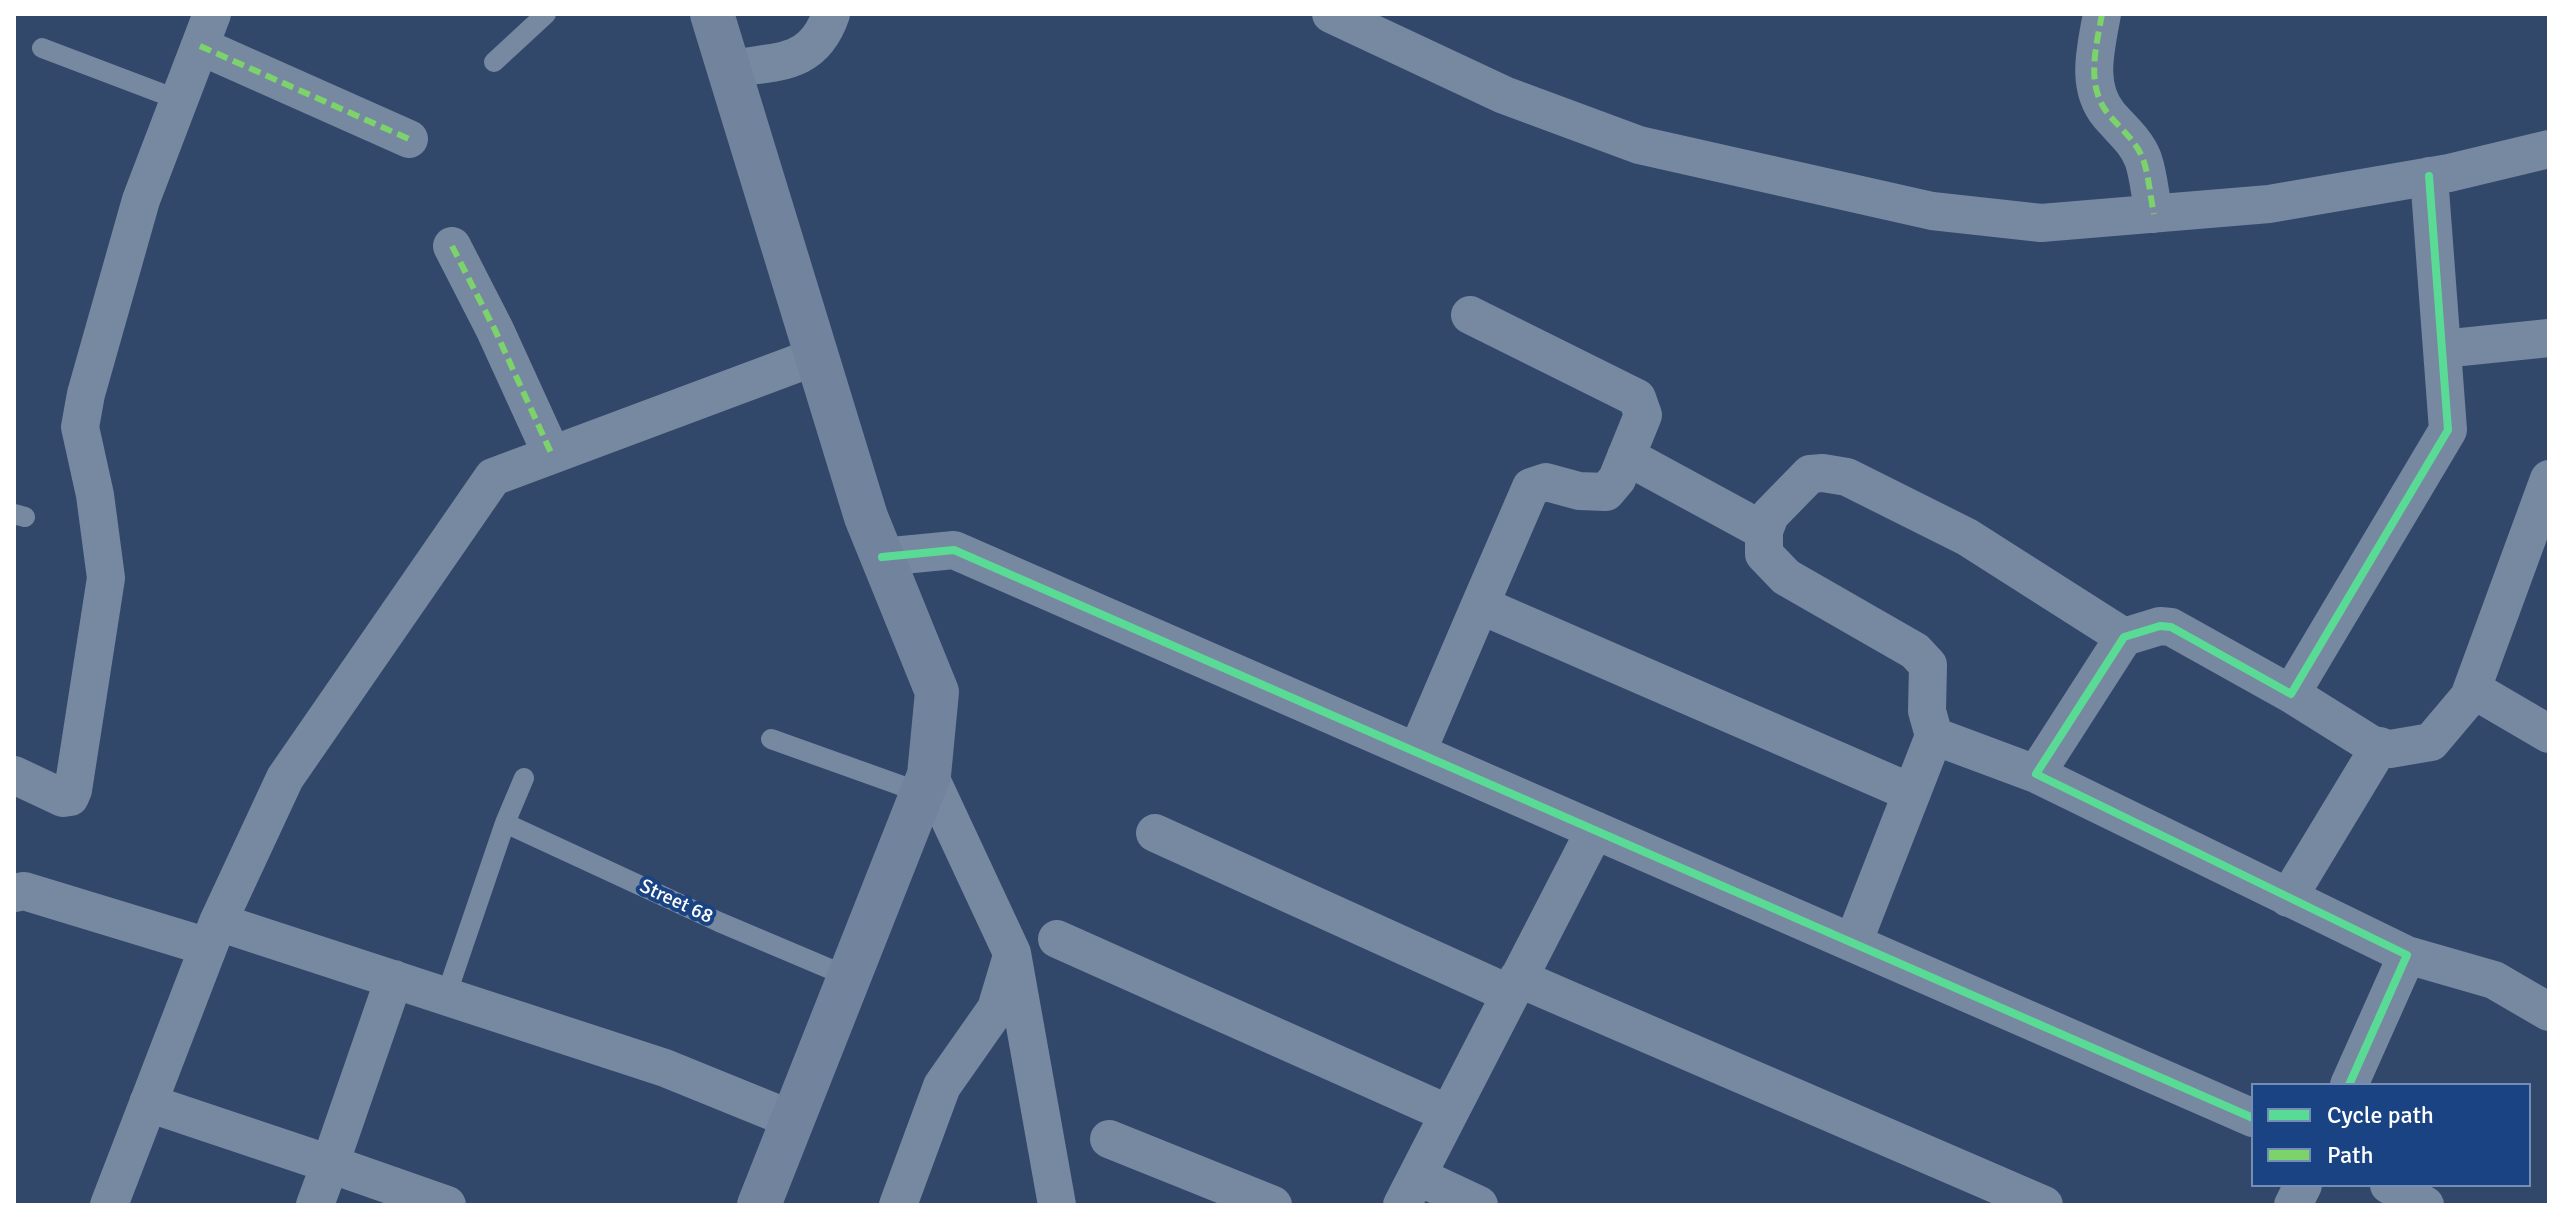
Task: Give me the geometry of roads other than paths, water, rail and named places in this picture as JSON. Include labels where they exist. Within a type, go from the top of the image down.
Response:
[{"type":"street","points":[[712,14],[866,517],[937,692],[926,784],[759,1205]]},
{"type":"street","points":[[729,69],[797,58],[815,46],[831,14]]},
{"type":"street","points":[[1331,14],[1504,95],[1639,145],[1932,211],[2041,223],[2269,204],[2429,176],[2549,149]]},
{"type":"street","points":[[2102,14],[2093,68],[2097,96],[2143,159],[2154,214]]},
{"type":"street","points":[[14,775],[63,798],[70,797],[73,790],[106,578],[95,495],[80,427],[86,394],[141,200],[206,30],[409,139]]},
{"type":"street","points":[[2291,694],[2448,430],[2429,176]]},
{"type":"street","points":[[452,246],[495,330],[552,455]]},
{"type":"street","points":[[1417,752],[1531,487],[1546,482],[1579,491],[1606,492],[1617,479],[1643,415],[1637,398],[1470,315]]},
{"type":"street","points":[[2442,349],[2549,338]]},
{"type":"street","points":[[109,1205],[213,934],[285,778],[493,477],[817,356]]},
{"type":"street","points":[[1626,456],[1764,531]]},
{"type":"street","points":[[1853,943],[1934,736],[1927,711],[1928,665],[1915,651],[1786,577],[1764,554],[1764,531],[1770,515],[1810,474],[1847,477],[1967,537],[2124,637]]},
{"type":"street","points":[[2036,774],[2124,637],[2160,626],[2171,627],[2291,694],[2371,744],[2390,749],[2431,742],[2469,697],[2539,540],[2549,479]]},
{"type":"street","points":[[882,557],[954,550],[2251,1117]]},
{"type":"street","points":[[1480,605],[1912,793]]},
{"type":"street","points":[[2472,689],[2549,734]]},
{"type":"street","points":[[1934,736],[2036,774],[2407,955],[2494,980],[2549,1012]]},
{"type":"street","points":[[2288,898],[2380,746]]},
{"type":"street","points":[[926,784],[1012,953],[1057,1205]]},
{"type":"street","points":[[1479,1205],[1410,1191],[1595,830]]},
{"type":"street","points":[[1155,833],[1514,986],[2044,1205]]},
{"type":"street","points":[[14,893],[24,891],[394,979],[665,1068],[793,1120]]},
{"type":"street","points":[[1057,939],[1449,1114]]},
{"type":"street","points":[[898,1205],[942,1086],[996,1009],[1012,953]]},
{"type":"street","points":[[2350,1083],[2407,955]]},
{"type":"street","points":[[315,1205],[394,979]]},
{"type":"street","points":[[148,1103],[447,1205]]},
{"type":"street","points":[[1109,1139],[1273,1205]]},
{"type":"street","points":[[2293,1205],[2302,1187]]},
{"type":"street","points":[[2393,1187],[2425,1205]]},
{"type":"lane","points":[[494,62],[546,14]]},
{"type":"lane","points":[[42,48],[179,100]]},
{"type":"lane","points":[[771,739],[926,784]]},
{"type":"lane","points":[[446,996],[505,823],[524,778]]},
{"type":"lane","name":"Street 68","points":[[505,823],[719,922],[849,977]]}]
